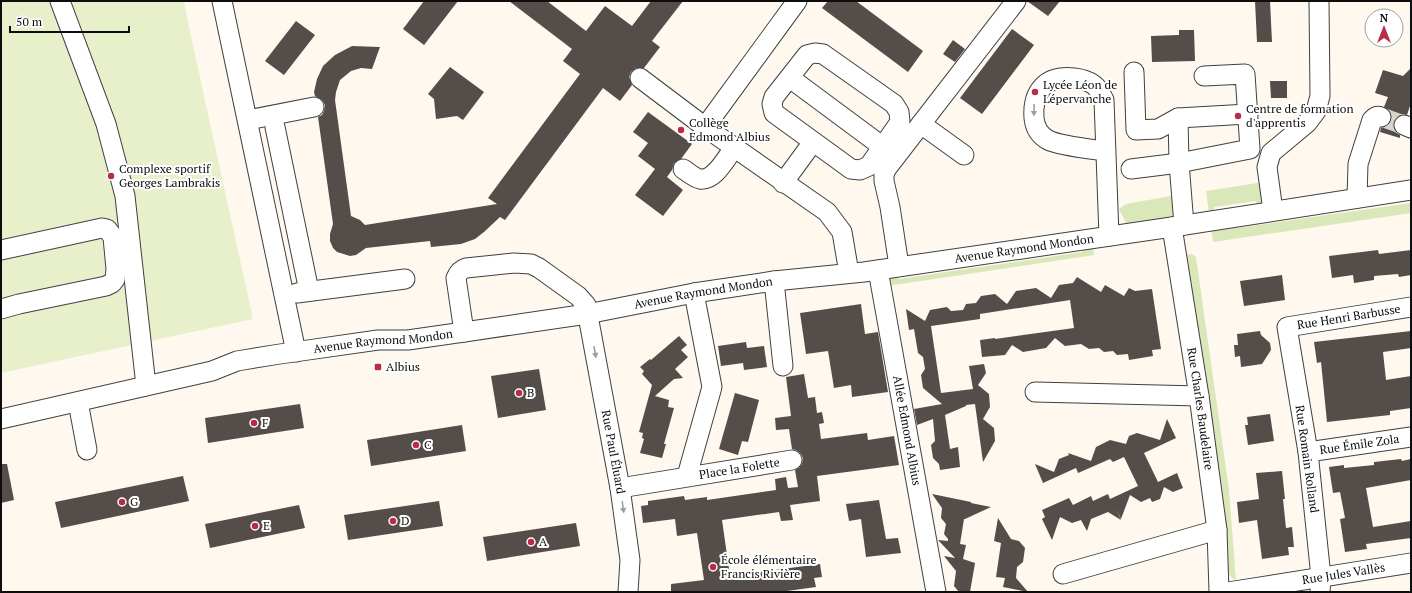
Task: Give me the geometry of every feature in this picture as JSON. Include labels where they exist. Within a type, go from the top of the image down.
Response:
[{"type":"street","points":[[60,1],[106,124],[125,196],[146,386]]},
{"type":"street","points":[[222,1],[296,352]]},
{"type":"street","points":[[705,127],[797,1]]},
{"type":"street","points":[[899,266],[884,174],[892,159],[921,124],[1016,1]]},
{"type":"street","points":[[1273,211],[1267,167],[1271,153],[1307,123],[1316,111],[1320,96],[1319,1]]},
{"type":"street","points":[[816,53],[823,54],[894,104],[899,112],[900,122],[869,166],[860,170],[852,169],[774,113],[772,104],[774,97],[790,78],[807,55],[816,53]]},
{"type":"street","points":[[1134,72],[1136,130],[1158,129],[1178,118],[1248,114]]},
{"type":"street","points":[[1131,169],[1179,163],[1250,149],[1245,74],[1204,76]]},
{"type":"street","points":[[640,78],[734,148],[827,212],[842,232],[849,273]]},
{"type":"street","points":[[790,78],[883,147]]},
{"type":"street","points":[[1105,151],[1049,140],[1039,133],[1034,125],[1033,110],[1035,99],[1039,90],[1046,83],[1055,79],[1070,78],[1086,80],[1094,84],[1104,100],[1109,236]]},
{"type":"street","points":[[248,120],[314,107]]},
{"type":"street","points":[[1357,198],[1358,164],[1372,120],[1374,117],[1381,117]]},
{"type":"street","name":"Rue Charles Baudelaire","points":[[1178,118],[1178,226],[1217,530],[1219,592]]},
{"type":"street","points":[[921,124],[964,155]]},
{"type":"street","points":[[274,127],[309,291]]},
{"type":"street","points":[[783,183],[814,142]]},
{"type":"street","points":[[683,169],[699,178],[707,178],[714,174],[734,148]]},
{"type":"street","name":"Avenue Raymond Mondon","points":[[1,419],[212,371],[237,361],[378,340],[408,340],[464,332],[587,314],[694,292],[774,281],[878,270],[1411,190]]},
{"type":"street","points":[[1,250],[102,228],[107,229],[113,237],[116,269],[115,279],[112,283],[106,286],[1,309]]},
{"type":"street","name":"Rue Paul Éluard","points":[[464,332],[456,278],[461,269],[514,263],[531,264],[539,268],[583,300],[586,305],[620,488],[630,560],[628,592]]},
{"type":"street","name":"Allée Edmond Albius","points":[[878,270],[936,592]]},
{"type":"street","points":[[284,296],[309,291],[405,279]]},
{"type":"street","points":[[774,281],[783,366]]},
{"type":"street","name":"Place la Folette","points":[[687,476],[712,387],[694,292]]},
{"type":"street","name":"Rue Henri Barbusse","points":[[1287,327],[1411,307]]},
{"type":"street","name":"Rue Romain Rolland","points":[[1287,327],[1308,452],[1321,584]]},
{"type":"street","points":[[1035,392],[1200,396]]},
{"type":"street","points":[[78,402],[87,450]]},
{"type":"street","name":"Rue Émile Zola","points":[[1308,452],[1411,437]]},
{"type":"street","name":"Place la Folette","points":[[620,488],[792,460]]},
{"type":"street","points":[[1063,574],[1217,530]]},
{"type":"street","name":"Rue Jules Vallès","points":[[1228,592],[1321,584],[1411,564]]},
{"type":"green space","name":"Complexe sportif Georges Lambrakis","points":[[1,1],[184,1],[253,319],[1,373]]},
{"type":"green space","points":[[1264,182],[1263,204],[1257,205],[1256,201],[1214,207],[1214,212],[1209,213],[1206,191]]},
{"type":"green space","points":[[1176,195],[1179,216],[1127,225],[1119,209],[1126,204]]},
{"type":"green space","points":[[1411,203],[1411,213],[1213,242],[1211,227],[1232,224],[1237,228]]},
{"type":"green space","points":[[1092,244],[1094,255],[887,286],[885,276],[895,275],[899,279],[1083,252],[1082,246]]},
{"type":"green space","points":[[1192,254],[1196,257],[1229,490],[1236,581],[1225,571],[1185,255]]},
{"type":"building","points":[[424,1],[458,1],[424,45],[403,29]]},
{"type":"building","points":[[509,1],[547,1],[586,31],[605,6],[632,26],[651,1],[683,1],[652,41],[660,47],[644,68],[636,68],[631,72],[629,77],[632,85],[620,101],[603,88],[505,220],[500,217],[475,239],[461,244],[431,247],[430,241],[366,248],[356,255],[350,256],[337,252],[333,248],[330,241],[330,234],[333,224],[318,117],[322,115],[325,105],[322,100],[315,96],[314,92],[317,79],[323,66],[335,55],[352,46],[380,47],[372,69],[361,68],[351,71],[340,80],[336,92],[335,100],[351,216],[360,220],[365,225],[497,204],[488,198],[580,74],[563,61],[572,49]]},
{"type":"building","points":[[828,1],[856,1],[923,51],[908,72],[822,8]]},
{"type":"building","points":[[1027,1],[1060,1],[1048,16]]},
{"type":"building","points":[[1255,1],[1270,1],[1272,42],[1257,42]]},
{"type":"building","points":[[296,21],[315,35],[284,75],[265,61]]},
{"type":"building","points":[[1012,29],[1034,45],[982,114],[960,98]]},
{"type":"building","points":[[1179,30],[1194,30],[1195,61],[1152,62],[1151,36],[1179,35]]},
{"type":"building","points":[[953,40],[965,49],[955,62],[943,54]]},
{"type":"building","points":[[450,67],[484,92],[463,120],[457,116],[436,119],[434,99],[428,94]]},
{"type":"building","points":[[1411,68],[1411,103],[1407,115],[1402,114],[1398,116],[1394,121],[1393,127],[1395,132],[1400,135],[1400,138],[1380,132],[1381,128],[1389,125],[1392,120],[1392,115],[1389,110],[1384,107],[1388,97],[1375,93],[1383,70],[1403,76]]},
{"type":"building","points":[[1270,81],[1287,81],[1287,98],[1271,98]]},
{"type":"building","points":[[648,112],[692,144],[681,159],[674,163],[672,170],[667,177],[683,190],[663,216],[635,195],[655,169],[638,156],[648,143],[633,132]]},
{"type":"building","points":[[1378,250],[1379,254],[1411,250],[1411,275],[1399,277],[1398,274],[1374,276],[1374,280],[1354,283],[1353,275],[1332,278],[1329,256]]},
{"type":"building","points":[[1282,275],[1285,300],[1244,306],[1240,281]]},
{"type":"building","points":[[1077,277],[1101,292],[1105,285],[1124,296],[1129,288],[1135,291],[1152,289],[1161,349],[1152,350],[1153,356],[1129,360],[1128,354],[1117,355],[1113,351],[1104,352],[1099,348],[1089,349],[1081,344],[1065,346],[1055,338],[1046,348],[1023,352],[1012,345],[1005,355],[982,357],[980,340],[1074,328],[1070,300],[980,314],[980,319],[931,326],[941,393],[973,389],[969,366],[984,364],[986,373],[978,385],[989,394],[990,407],[983,419],[994,428],[995,441],[983,462],[975,404],[966,405],[945,415],[950,449],[958,447],[960,467],[940,470],[939,464],[933,458],[931,445],[935,441],[933,419],[917,425],[914,409],[942,404],[923,388],[921,375],[925,369],[923,357],[918,353],[914,329],[909,330],[906,309],[925,321],[930,310],[947,307],[951,311],[963,310],[966,304],[976,303],[981,296],[995,294],[1007,304],[1016,291],[1036,288],[1051,298],[1059,285],[1073,283]]},
{"type":"building","points":[[861,304],[865,334],[878,332],[888,392],[852,397],[851,385],[834,388],[828,351],[806,354],[800,313]]},
{"type":"building","points":[[1260,331],[1261,335],[1270,343],[1271,350],[1262,364],[1241,367],[1240,356],[1235,357],[1234,345],[1238,345],[1237,334]]},
{"type":"building","points":[[1411,331],[1411,348],[1383,352],[1386,380],[1411,376],[1411,408],[1390,411],[1390,415],[1327,422],[1321,362],[1317,363],[1314,342]]},
{"type":"building","points":[[679,336],[687,345],[681,350],[688,357],[675,369],[683,378],[674,379],[655,396],[669,400],[668,407],[674,408],[664,444],[666,444],[662,458],[640,453],[644,439],[642,438],[643,433],[639,432],[652,385],[642,374],[644,371],[640,367],[650,359],[651,360]]},
{"type":"building","points":[[746,342],[747,348],[764,346],[767,367],[744,370],[743,363],[721,366],[718,346]]},
{"type":"building","name":"B","points":[[539,369],[546,410],[498,418],[491,376]]},
{"type":"building","points":[[804,374],[808,398],[815,397],[817,413],[822,412],[824,423],[819,424],[821,439],[867,433],[868,440],[894,436],[899,465],[817,476],[820,501],[790,505],[793,520],[781,521],[779,512],[722,520],[730,576],[820,564],[822,577],[814,578],[816,587],[780,592],[671,592],[671,584],[704,580],[697,533],[677,536],[675,519],[643,523],[641,506],[648,505],[648,501],[684,496],[685,500],[707,497],[707,500],[776,490],[775,479],[786,477],[788,488],[798,487],[795,470],[802,464],[803,458],[800,453],[792,449],[789,429],[776,430],[775,418],[791,416],[786,377]]},
{"type":"building","points":[[735,393],[759,400],[748,442],[742,441],[738,455],[719,449]]},
{"type":"building","name":"F","points":[[300,404],[304,428],[208,443],[205,418]]},
{"type":"building","points":[[1270,414],[1274,441],[1248,445],[1245,425],[1248,425],[1247,417]]},
{"type":"building","points":[[1167,419],[1176,438],[1144,453],[1158,482],[1177,473],[1183,488],[1173,492],[1164,487],[1160,499],[1152,502],[1150,498],[1141,502],[1130,495],[1121,519],[1116,509],[1121,520],[1108,512],[1091,519],[1087,531],[1081,520],[1072,523],[1060,517],[1052,540],[1042,519],[1045,517],[1042,510],[1069,498],[1073,505],[1091,496],[1093,501],[1108,494],[1110,499],[1138,486],[1124,457],[1113,462],[1110,459],[1078,473],[1076,468],[1043,483],[1035,464],[1054,472],[1059,459],[1069,455],[1068,453],[1091,461],[1096,447],[1110,440],[1126,444],[1129,436],[1137,433],[1160,440]]},
{"type":"building","name":"C","points":[[462,425],[466,451],[371,466],[367,440]]},
{"type":"building","points":[[1401,459],[1402,461],[1411,459],[1411,480],[1366,488],[1373,527],[1411,521],[1411,538],[1366,544],[1367,549],[1345,552],[1340,519],[1345,518],[1340,492],[1333,493],[1329,467],[1344,465],[1344,468],[1374,465],[1374,462]]},
{"type":"building","points":[[1,464],[7,464],[14,500],[1,503]]},
{"type":"building","points":[[1282,471],[1286,528],[1292,527],[1294,547],[1288,547],[1289,555],[1262,559],[1257,520],[1239,523],[1237,502],[1259,499],[1256,473]]},
{"type":"building","name":"G","points":[[183,476],[189,501],[61,528],[55,502]]},
{"type":"building","points":[[932,494],[991,507],[964,519],[960,544],[966,545],[963,559],[975,563],[970,592],[959,592],[954,586],[956,571],[944,556],[955,558],[938,540],[948,541],[948,539],[944,534],[946,524],[941,518],[942,508]]},
{"type":"building","points":[[879,500],[886,539],[898,538],[901,553],[866,557],[861,519],[849,521],[846,504]]},
{"type":"building","name":"D","points":[[439,501],[443,526],[348,540],[344,515]]},
{"type":"building","name":"E","points":[[299,505],[305,528],[210,548],[205,524]]},
{"type":"building","points":[[998,518],[1011,539],[1019,541],[1025,548],[1023,562],[1017,567],[1016,578],[1028,592],[1003,587],[1005,578],[996,577],[1001,543],[994,541]]},
{"type":"building","name":"A","points":[[576,523],[580,546],[487,561],[483,537]]},
{"type":"tunnel","points":[[1381,117],[1404,125]]},
{"type":"place","name":"Lycée Léon de Lépervanche","points":[[1035,92]]},
{"type":"place","name":"Centre de formation d'apprentis","points":[[1238,116]]},
{"type":"place","name":"Collège Edmond Albius","points":[[681,130]]},
{"type":"place","name":"Complexe sportif Georges Lambrakis","points":[[111,176]]},
{"type":"place","name":"Albius","points":[[378,367]]},
{"type":"place","name":"B","points":[[519,393]]},
{"type":"place","name":"F","points":[[254,423]]},
{"type":"place","name":"C","points":[[416,445]]},
{"type":"place","name":"G","points":[[122,502]]},
{"type":"place","name":"D","points":[[393,521]]},
{"type":"place","name":"E","points":[[255,526]]},
{"type":"place","name":"A","points":[[531,542]]},
{"type":"place","name":"École élémentaire Francis Rivière","points":[[713,567]]}]
